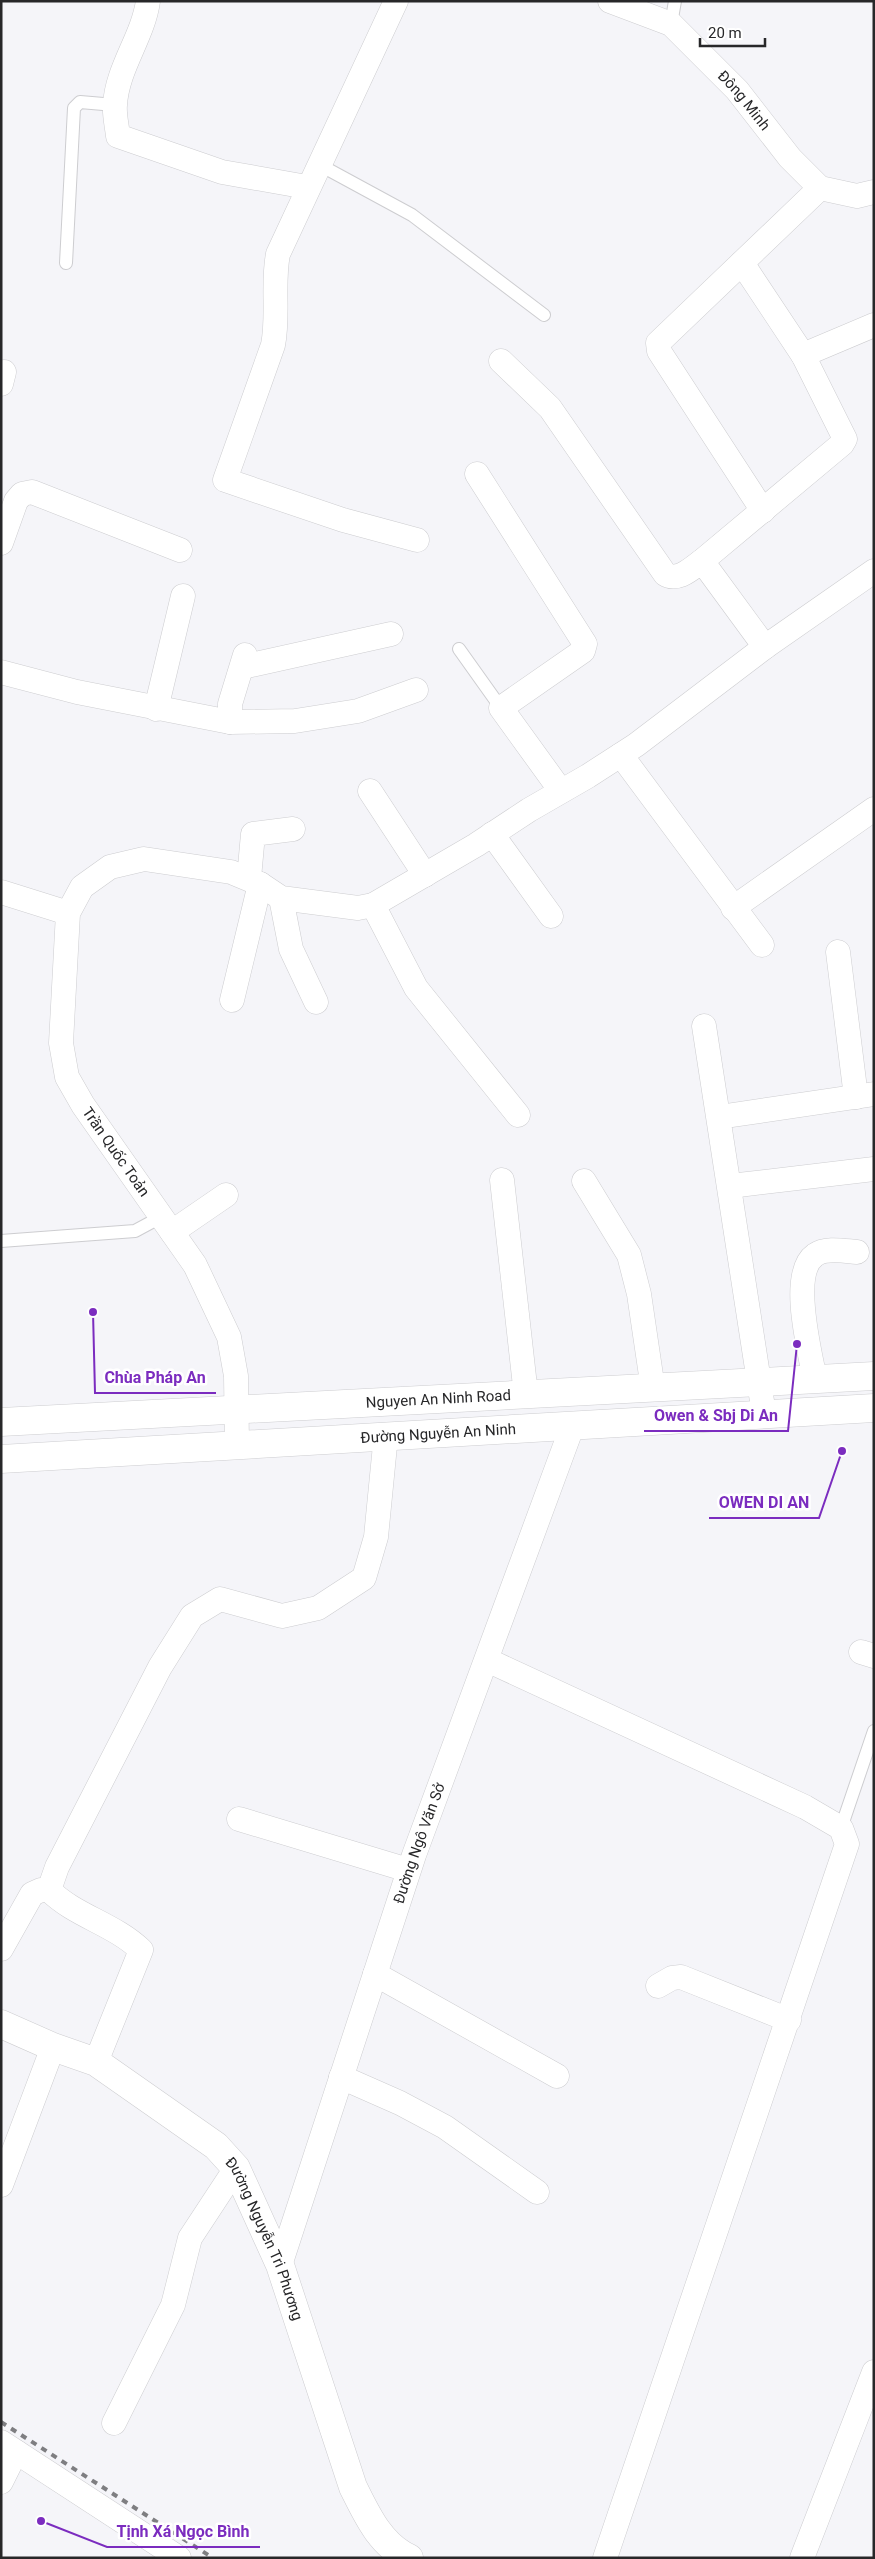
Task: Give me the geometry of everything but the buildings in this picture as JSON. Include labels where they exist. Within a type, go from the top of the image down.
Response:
[{"type":"main road","name":"Nguyen An Ninh Road","points":[[1,1422],[874,1376]]},
{"type":"main road","name":"Đường Nguyễn An Ninh","points":[[1,1458],[386,1435],[572,1427],[874,1408]]},
{"type":"main road","name":"Đường Nguyễn Tri Phương","points":[[1,2024],[53,2047],[96,2062],[216,2146],[236,2168],[280,2265],[353,2487],[368,2517],[384,2539],[409,2558]]},
{"type":"street","points":[[148,1],[144,20],[125,64],[114,105],[118,136],[222,172],[308,187]]},
{"type":"street","points":[[396,1],[318,164],[278,254],[274,274],[276,328],[272,345],[225,480],[343,520],[417,540]]},
{"type":"street","name":"Đông Minh","points":[[610,1],[671,24],[737,90],[790,158],[820,188]]},
{"type":"street","points":[[763,511],[658,347],[661,338],[820,188],[857,196],[874,192]]},
{"type":"street","points":[[501,360],[550,408],[665,574],[671,578],[679,576],[702,561],[763,511],[842,444],[845,439],[803,356],[742,263]]},
{"type":"street","points":[[803,356],[874,325]]},
{"type":"street","points":[[477,474],[585,644],[583,651],[501,708],[561,791]]},
{"type":"street","points":[[1,542],[16,501],[22,494],[32,492],[180,550]]},
{"type":"street","points":[[702,561],[765,647]]},
{"type":"street","points":[[1,892],[68,913],[82,887],[110,867],[144,859],[232,872],[254,881],[281,898],[358,908],[373,905],[620,755],[765,647],[874,570]]},
{"type":"street","points":[[156,709],[183,596]]},
{"type":"street","points":[[230,722],[230,704],[243,661],[391,634]]},
{"type":"street","points":[[1,672],[77,692],[230,722],[295,721],[358,711],[416,690]]},
{"type":"street","points":[[620,755],[762,945]]},
{"type":"street","points":[[370,791],[425,875]]},
{"type":"street","points":[[734,908],[874,809]]},
{"type":"street","points":[[232,1000],[254,881],[253,834],[293,830]]},
{"type":"street","points":[[492,834],[551,916]]},
{"type":"street","points":[[281,898],[291,949],[316,1002]]},
{"type":"street","points":[[373,905],[416,988],[518,1115]]},
{"type":"street","name":"Trần Quốc Toản","points":[[68,913],[61,1043],[67,1077],[82,1105],[195,1265],[229,1338],[236,1376],[237,1444]]},
{"type":"street","points":[[719,1117],[865,1096],[838,952]]},
{"type":"street","points":[[704,1026],[764,1414]]},
{"type":"street","points":[[730,1186],[874,1169]]},
{"type":"street","points":[[502,1180],[526,1395]]},
{"type":"street","points":[[584,1181],[629,1255],[639,1294],[653,1389]]},
{"type":"street","points":[[166,1225],[226,1195]]},
{"type":"street","points":[[815,1380],[802,1301],[802,1280],[806,1268],[814,1256],[823,1251],[857,1252]]},
{"type":"street","name":"Đường Ngô Văn Sở","points":[[280,2265],[408,1870],[572,1427]]},
{"type":"street","points":[[49,1890],[57,1867],[160,1667],[192,1616],[220,1599],[282,1616],[318,1608],[364,1578],[376,1536],[386,1435]]},
{"type":"street","points":[[487,1660],[805,1807],[841,1828],[847,1844],[789,2020],[605,2558]]},
{"type":"street","points":[[238,1819],[408,1870]]},
{"type":"street","points":[[1,1949],[32,1894],[41,1890],[49,1890],[61,1902],[130,1940],[141,1950],[96,2062]]},
{"type":"street","points":[[375,1974],[557,2076]]},
{"type":"street","points":[[658,1986],[672,1978],[681,1977],[789,2020]]},
{"type":"street","points":[[1,2185],[53,2047]]},
{"type":"street","points":[[341,2077],[400,2103],[446,2127],[536,2192]]},
{"type":"street","points":[[114,2423],[173,2305],[190,2238],[236,2168]]},
{"type":"street","points":[[802,2558],[874,2372]]},
{"type":"street","points":[[1,2482],[9,2447],[179,2558]]},
{"type":"lane","points":[[671,24],[675,1]]},
{"type":"lane","points":[[66,263],[74,108],[80,102],[114,105]]},
{"type":"lane","points":[[318,164],[412,215],[544,315]]},
{"type":"lane","points":[[459,649],[501,708]]},
{"type":"lane","points":[[1,1241],[135,1231],[166,1225]]},
{"type":"lane","points":[[841,1828],[874,1731]]},
{"type":"railway","points":[[1,2422],[213,2558]]},
{"type":"place","name":"Chùa Pháp An","points":[[93,1312]]},
{"type":"place","name":"Owen & Sbj Di An","points":[[797,1344]]},
{"type":"place","name":"OWEN DI AN","points":[[842,1451]]},
{"type":"place","name":"Tịnh Xá Ngọc Bình","points":[[41,2521]]}]
